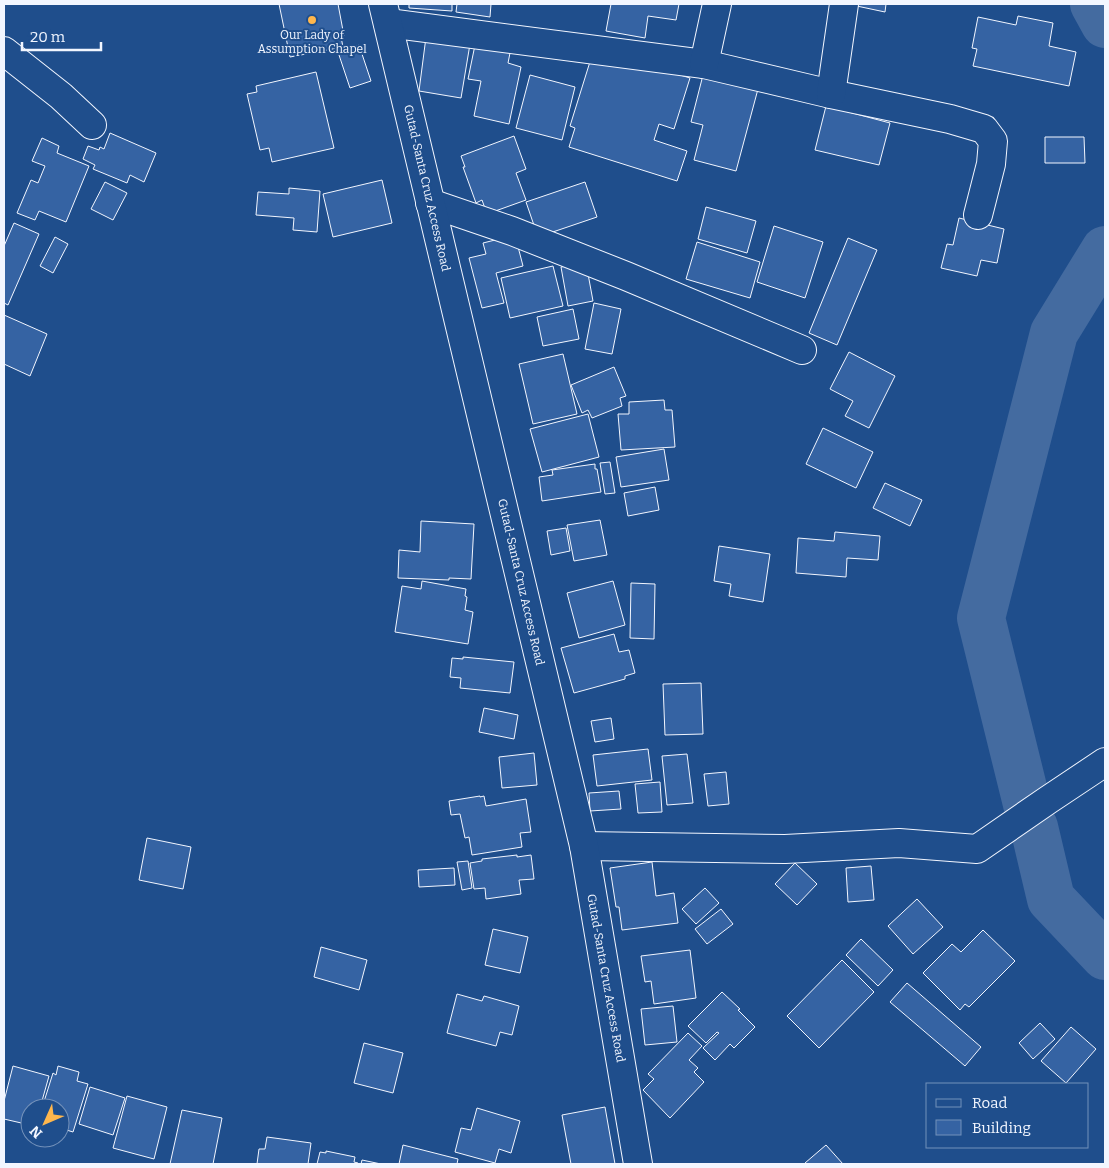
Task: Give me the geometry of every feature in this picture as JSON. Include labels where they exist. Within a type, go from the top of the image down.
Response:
[{"type":"street","points":[[704,64],[717,4]]},
{"type":"street","points":[[831,94],[844,4]]},
{"type":"street","points":[[385,13],[704,64],[831,94],[950,119],[984,129],[992,141],[991,164],[978,215]]},
{"type":"street","name":"Gutad-Santa Cruz Access Road","points":[[385,13],[584,846],[638,1164]]},
{"type":"street","points":[[4,50],[61,96],[92,125]]},
{"type":"street","points":[[430,203],[512,231],[626,276],[802,350]]},
{"type":"street","points":[[584,846],[785,849],[899,843],[978,849],[1105,762]]},
{"type":"building","name":"Our Lady of Assumption Chapel","points":[[279,4],[338,4],[344,36],[341,37],[343,47],[290,57]]},
{"type":"building","points":[[409,4],[452,4],[452,11],[409,8]]},
{"type":"building","points":[[457,4],[491,4],[490,17],[456,12]]},
{"type":"building","points":[[611,4],[679,4],[676,20],[648,16],[645,38],[606,31]]},
{"type":"building","points":[[852,4],[886,4],[885,12]]},
{"type":"building","points":[[1018,16],[1053,23],[1049,46],[1076,52],[1069,86],[973,66],[977,49],[972,48],[978,17],[1016,25]]},
{"type":"building","points":[[426,37],[470,44],[461,98],[419,91]]},
{"type":"building","points":[[359,45],[371,81],[350,88],[338,52]]},
{"type":"building","points":[[475,45],[510,53],[508,63],[521,67],[509,124],[474,116],[481,81],[468,79]]},
{"type":"building","points":[[593,52],[615,55],[690,78],[674,129],[659,124],[654,140],[687,151],[677,181],[569,147],[575,128],[570,126]]},
{"type":"building","points":[[316,72],[334,148],[272,162],[269,148],[260,150],[247,94],[257,92],[256,86]]},
{"type":"building","points":[[530,75],[575,87],[562,140],[516,128]]},
{"type":"building","points":[[703,75],[758,89],[736,171],[694,160],[703,125],[691,122]]},
{"type":"building","points":[[826,106],[890,123],[879,165],[815,150]]},
{"type":"building","points":[[110,133],[156,153],[144,182],[130,175],[127,183],[93,169],[95,165],[83,159],[88,146],[99,150],[100,147],[104,149]]},
{"type":"building","points":[[514,136],[526,169],[516,173],[526,200],[487,214],[482,200],[476,203],[461,156]]},
{"type":"building","points":[[1045,137],[1084,137],[1085,163],[1045,163]]},
{"type":"building","points":[[42,138],[59,146],[57,153],[89,166],[66,222],[39,211],[35,220],[17,213],[31,180],[38,183],[45,166],[32,161]]},
{"type":"building","points":[[382,180],[392,223],[333,237],[323,194]]},
{"type":"building","points":[[105,182],[127,193],[113,220],[91,209]]},
{"type":"building","points":[[585,182],[597,217],[538,237],[526,202]]},
{"type":"building","points":[[289,188],[320,191],[317,232],[293,230],[294,218],[256,215],[258,192],[289,194]]},
{"type":"building","points":[[706,207],[756,221],[747,253],[698,239]]},
{"type":"building","points":[[959,218],[1004,229],[997,263],[981,260],[977,276],[941,268],[947,244],[953,245]]},
{"type":"building","points":[[14,223],[39,234],[8,305],[4,303],[4,246]]},
{"type":"building","points":[[774,226],[823,242],[805,298],[757,282]]},
{"type":"building","points":[[515,235],[523,266],[496,273],[504,303],[482,308],[469,258],[486,254],[483,243]]},
{"type":"building","points":[[55,237],[68,244],[53,273],[40,266]]},
{"type":"building","points":[[848,238],[877,250],[837,345],[809,333]]},
{"type":"building","points":[[697,242],[760,262],[750,298],[686,279]]},
{"type":"building","points":[[586,263],[593,301],[568,306],[561,267]]},
{"type":"building","points":[[553,266],[563,306],[510,318],[501,278]]},
{"type":"building","points":[[594,303],[621,309],[612,354],[585,349]]},
{"type":"building","points":[[573,309],[579,339],[543,346],[537,317]]},
{"type":"building","points":[[4,315],[47,334],[30,376],[4,364]]},
{"type":"building","points":[[849,352],[895,376],[869,428],[845,416],[853,401],[830,389]]},
{"type":"building","points":[[563,354],[577,414],[533,424],[519,364]]},
{"type":"building","points":[[614,367],[626,396],[620,398],[622,406],[592,418],[588,410],[582,413],[571,385]]},
{"type":"building","points":[[664,400],[665,410],[672,410],[675,447],[621,450],[618,414],[629,414],[629,402]]},
{"type":"building","points":[[588,414],[599,457],[542,472],[530,429]]},
{"type":"building","points":[[823,428],[873,452],[856,488],[806,464]]},
{"type":"building","points":[[664,449],[669,480],[621,487],[616,457]]},
{"type":"building","points":[[610,462],[615,493],[605,494],[600,463]]},
{"type":"building","points":[[595,464],[601,492],[542,501],[539,477],[553,475],[552,470]]},
{"type":"building","points":[[885,483],[922,500],[910,526],[873,508]]},
{"type":"building","points":[[655,487],[659,510],[628,516],[624,493]]},
{"type":"building","points":[[600,520],[607,555],[574,561],[567,525]]},
{"type":"building","points":[[421,521],[474,524],[471,579],[398,578],[399,550],[420,552]]},
{"type":"building","points":[[566,528],[570,551],[551,555],[547,531]]},
{"type":"building","points":[[835,532],[880,536],[878,560],[847,558],[846,577],[796,573],[798,538],[834,541]]},
{"type":"building","points":[[719,546],[770,554],[763,602],[729,596],[731,584],[714,581]]},
{"type":"building","points":[[422,581],[466,589],[465,610],[473,612],[468,644],[395,632],[402,586],[421,589]]},
{"type":"building","points":[[613,581],[625,625],[579,638],[567,593]]},
{"type":"building","points":[[631,583],[655,584],[654,639],[630,638]]},
{"type":"building","points":[[614,634],[619,652],[629,650],[635,673],[625,676],[625,679],[574,693],[561,648]]},
{"type":"building","points":[[463,657],[514,662],[510,693],[460,688],[461,678],[450,677],[452,658],[463,659]]},
{"type":"building","points":[[701,683],[703,734],[665,735],[663,684]]},
{"type":"building","points":[[484,708],[518,715],[514,739],[479,732]]},
{"type":"building","points":[[611,718],[614,739],[595,742],[591,721]]},
{"type":"building","points":[[648,749],[652,780],[597,786],[593,755]]},
{"type":"building","points":[[534,753],[537,785],[502,788],[499,757]]},
{"type":"building","points":[[687,754],[693,803],[667,805],[662,756]]},
{"type":"building","points":[[726,772],[729,804],[708,806],[704,774]]},
{"type":"building","points":[[660,782],[662,812],[638,813],[635,784]]},
{"type":"building","points":[[619,791],[621,809],[590,811],[589,793]]},
{"type":"building","points":[[484,796],[486,806],[526,799],[531,832],[520,833],[522,847],[472,855],[469,837],[465,838],[460,814],[451,815],[449,801]]},
{"type":"building","points":[[147,838],[191,847],[183,889],[139,880]]},
{"type":"building","points":[[517,855],[517,857],[531,855],[534,879],[519,880],[521,894],[486,899],[485,888],[474,889],[470,863],[482,861],[482,859]]},
{"type":"building","points":[[468,861],[472,888],[462,890],[457,862]]},
{"type":"building","points":[[652,862],[656,896],[674,893],[678,923],[622,930],[619,907],[616,907],[610,868]]},
{"type":"building","points":[[795,863],[817,884],[797,905],[775,884]]},
{"type":"building","points":[[871,866],[874,900],[848,902],[846,868]]},
{"type":"building","points":[[454,868],[455,885],[419,887],[418,870]]},
{"type":"building","points":[[705,888],[719,903],[696,924],[682,909]]},
{"type":"building","points":[[917,899],[943,927],[913,954],[888,926]]},
{"type":"building","points":[[721,909],[733,924],[707,944],[695,929]]},
{"type":"building","points":[[493,929],[528,937],[520,973],[485,965]]},
{"type":"building","points":[[983,930],[1015,961],[969,1007],[965,1004],[960,1010],[923,973],[952,944],[961,952]]},
{"type":"building","points":[[861,939],[893,970],[878,986],[846,955]]},
{"type":"building","points":[[321,947],[367,960],[359,990],[314,977]]},
{"type":"building","points":[[690,950],[696,998],[654,1004],[651,981],[645,982],[641,956]]},
{"type":"building","points":[[842,960],[874,992],[819,1048],[787,1016]]},
{"type":"building","points":[[907,983],[981,1047],[965,1066],[890,1002]]},
{"type":"building","points":[[722,992],[755,1027],[734,1048],[730,1044],[715,1060],[703,1048],[719,1033],[717,1032],[706,1043],[688,1026]]},
{"type":"building","points":[[457,994],[482,1001],[484,996],[519,1006],[512,1035],[500,1032],[496,1046],[447,1033]]},
{"type":"building","points":[[673,1006],[677,1042],[645,1045],[641,1009]]},
{"type":"building","points":[[1040,1023],[1055,1039],[1033,1059],[1019,1043]]},
{"type":"building","points":[[1071,1027],[1096,1049],[1066,1083],[1041,1061]]},
{"type":"building","points":[[688,1033],[702,1046],[689,1060],[698,1068],[694,1072],[704,1082],[670,1118],[643,1090],[654,1079],[648,1074]]},
{"type":"building","points":[[364,1043],[403,1053],[393,1093],[354,1083]]},
{"type":"building","points":[[13,1066],[49,1076],[43,1098],[20,1098],[20,1123],[4,1119],[4,1101]]},
{"type":"building","points":[[58,1066],[79,1072],[77,1081],[88,1084],[73,1132],[70,1131],[70,1098],[45,1098],[53,1073],[56,1075]]},
{"type":"building","points":[[90,1087],[125,1098],[113,1135],[79,1124]]},
{"type":"building","points":[[127,1096],[167,1107],[154,1159],[113,1148]]},
{"type":"building","points":[[605,1107],[615,1164],[571,1164],[562,1115]]},
{"type":"building","points":[[477,1108],[520,1121],[511,1153],[499,1149],[495,1163],[455,1152],[461,1128],[471,1130]]},
{"type":"building","points":[[182,1110],[222,1118],[213,1164],[170,1164]]},
{"type":"building","points":[[267,1137],[311,1143],[308,1164],[257,1164],[259,1149],[265,1149]]},
{"type":"building","points":[[403,1145],[458,1159],[457,1164],[399,1164]]},
{"type":"building","points":[[826,1145],[843,1164],[805,1164],[805,1163]]},
{"type":"building","points":[[326,1151],[355,1157],[354,1162],[358,1164],[317,1164],[320,1152],[326,1153]]},
{"type":"building","points":[[362,1160],[381,1164],[361,1164]]},
{"type":"waterway","points":[[1094,4],[1105,24]]},
{"type":"waterway","points":[[1027,804],[981,618],[1054,333],[1105,250]]},
{"type":"waterway","points":[[1034,827],[1051,899],[1105,956]]},
{"type":"place","name":"Our Lady of Assumption Chapel","points":[[312,20]]}]
